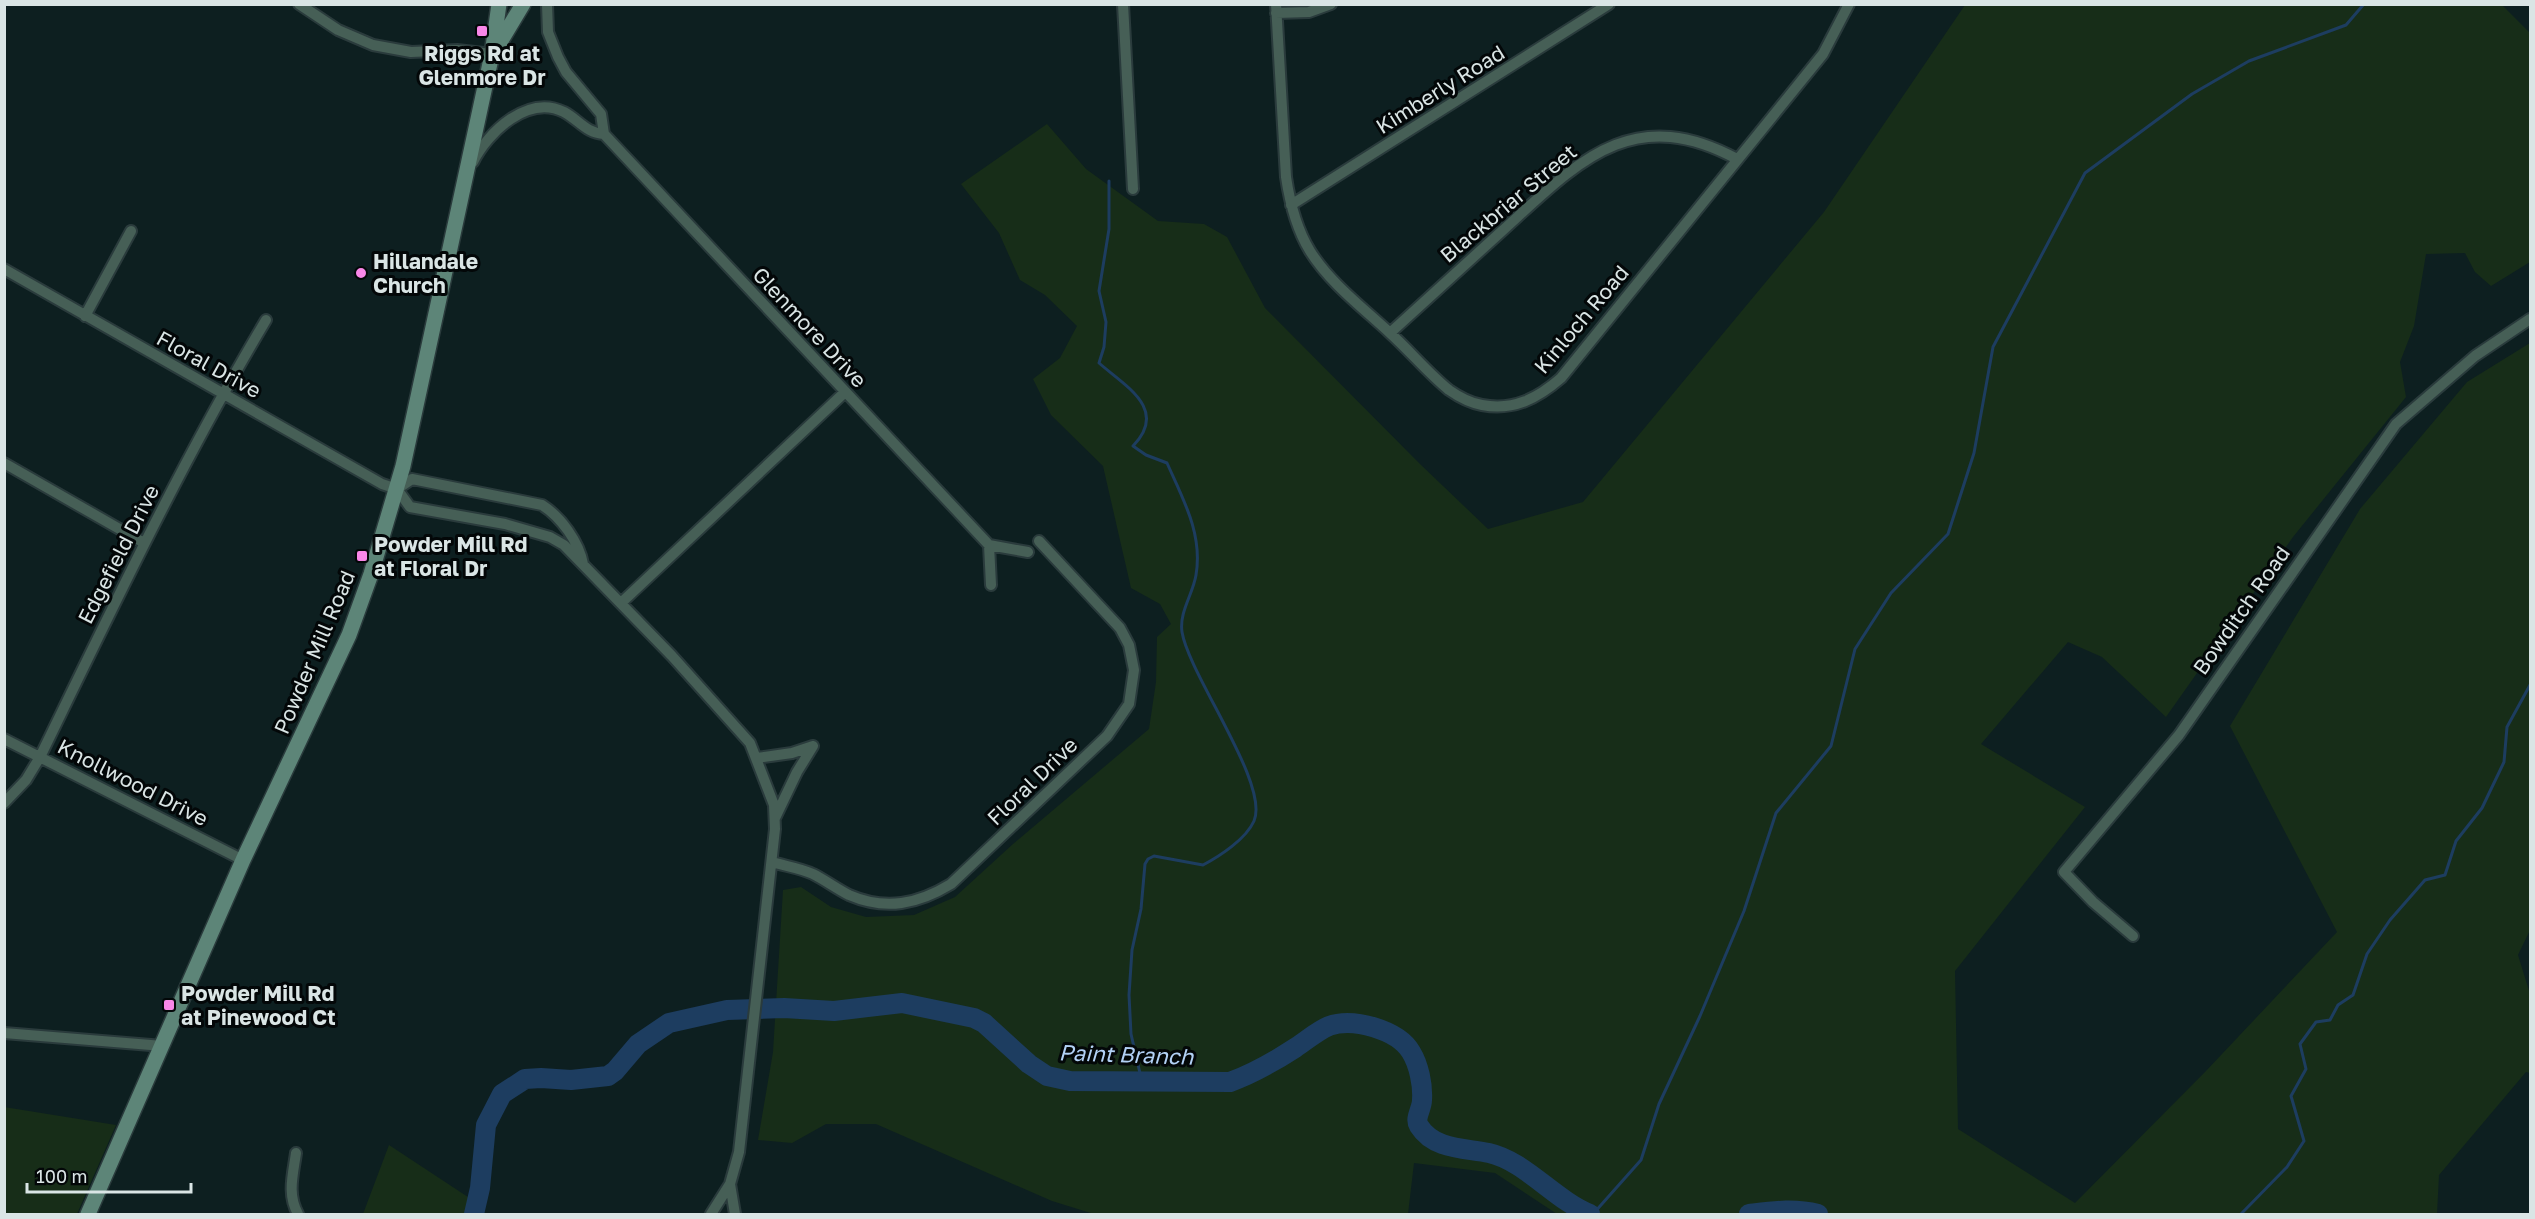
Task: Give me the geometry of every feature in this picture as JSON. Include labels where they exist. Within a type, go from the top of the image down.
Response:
[{"type":"main road","name":"Powder Mill Road","points":[[88,1215],[243,860],[349,635],[371,574],[397,489],[492,54],[499,4]]},
{"type":"main road","points":[[492,54],[523,4]]},
{"type":"street","points":[[464,181],[488,138],[501,126],[523,113],[543,107],[563,112],[592,133],[604,134],[601,114],[566,72],[558,57],[548,32],[548,4]]},
{"type":"street","points":[[1123,4],[1133,189]]},
{"type":"street","points":[[1276,9],[1309,12],[1331,4]]},
{"type":"street","name":"Kimberly Road","points":[[1291,205],[1609,4]]},
{"type":"street","name":"Kinloch Road","points":[[1276,9],[1284,153],[1291,205],[1303,237],[1318,263],[1340,287],[1441,383],[1462,398],[1480,405],[1496,407],[1528,401],[1561,378],[1828,48],[1849,4]]},
{"type":"street","points":[[303,5],[338,30],[381,47],[411,52],[457,50],[492,54]]},
{"type":"street","name":"Glenmore Drive","points":[[604,134],[844,393],[989,545]]},
{"type":"street","name":"Blackbriar Street","points":[[1390,333],[1558,180],[1597,154],[1629,140],[1666,136],[1696,140],[1737,159]]},
{"type":"street","points":[[85,316],[131,231]]},
{"type":"street","name":"Floral Drive","points":[[4,269],[378,482],[397,489],[410,507],[505,524],[550,537],[564,545],[621,603],[750,743],[774,806],[772,862],[740,1152],[730,1185],[711,1215]]},
{"type":"street","name":"Bowditch Road","points":[[2133,936],[2093,902],[2064,872],[2179,735],[2396,424],[2475,356],[2530,319]]},
{"type":"street","name":"Edgefield Drive","points":[[4,803],[26,780],[40,757],[144,543],[223,393],[266,320]]},
{"type":"street","points":[[621,603],[844,393]]},
{"type":"street","points":[[4,463],[144,543]]},
{"type":"street","name":"Floral Drive","points":[[397,489],[412,479],[542,505],[569,533],[578,547],[583,564]]},
{"type":"street","name":"Floral Drive","points":[[772,862],[811,873],[850,895],[877,904],[897,906],[921,899],[951,884],[1107,736],[1129,704],[1134,670],[1129,645],[1120,628],[1039,541]]},
{"type":"street","points":[[991,585],[989,545],[1028,552]]},
{"type":"street","name":"Knollwood Drive","points":[[4,739],[243,860]]},
{"type":"street","points":[[757,758],[792,753],[813,746],[797,772],[775,819]]},
{"type":"street","points":[[4,1034],[163,1046]]},
{"type":"street","points":[[296,1153],[291,1186],[293,1205],[298,1215]]},
{"type":"street","points":[[730,1185],[735,1215]]},
{"type":"green space","points":[[1965,5],[2502,5],[2530,33],[2530,262],[2491,286],[2475,272],[2465,253],[2426,254],[2414,326],[2400,362],[2406,397],[2293,537],[2166,717],[2102,657],[2068,642],[1981,744],[2085,807],[1955,971],[1958,1129],[2075,1203],[2206,1071],[2337,932],[2230,726],[2360,509],[2467,382],[2530,343],[2530,930],[2518,955],[2530,994],[2530,1073],[2526,1072],[2439,1175],[2437,1214],[1557,1214],[1495,1173],[1414,1163],[1408,1214],[1094,1214],[1052,1201],[876,1124],[826,1124],[792,1143],[758,1140],[773,1052],[783,890],[801,887],[831,907],[866,917],[914,915],[955,897],[1013,844],[1149,729],[1156,682],[1157,637],[1171,624],[1160,604],[1131,588],[1103,466],[1051,415],[1033,379],[1060,358],[1077,326],[1045,295],[1020,280],[999,233],[961,184],[1047,124],[1086,169],[1158,221],[1204,224],[1227,237],[1265,308],[1488,529],[1583,502],[1824,212]]},
{"type":"green space","points":[[4,1107],[116,1125],[77,1214],[5,1214]]},
{"type":"green space","points":[[389,1145],[474,1201],[471,1214],[363,1214]]},
{"type":"waterway","points":[[1593,1214],[1641,1160],[1659,1104],[1700,1016],[1744,911],[1776,813],[1831,746],[1855,649],[1891,593],[1948,534],[1974,453],[1993,347],[2085,173],[2192,94],[2249,61],[2346,25],[2364,4]]},
{"type":"waterway","points":[[1109,181],[1109,229],[1099,291],[1106,322],[1104,347],[1099,363],[1139,399],[1145,410],[1147,421],[1143,433],[1133,446],[1146,455],[1167,463],[1190,517],[1197,545],[1196,575],[1182,617],[1182,632],[1198,674],[1240,756],[1256,804],[1254,821],[1245,834],[1224,852],[1203,865],[1154,856],[1145,864],[1141,909],[1132,950],[1129,995],[1131,1034],[1142,1082]]},
{"type":"waterway","points":[[2241,1214],[2287,1167],[2304,1141],[2291,1096],[2306,1069],[2300,1044],[2316,1022],[2330,1020],[2338,1005],[2353,995],[2367,954],[2390,920],[2425,880],[2445,875],[2456,841],[2482,808],[2504,762],[2507,727],[2530,685]]},
{"type":"waterway","name":"Paint Branch","points":[[474,1214],[480,1188],[486,1125],[502,1094],[525,1079],[571,1080],[608,1076],[638,1044],[669,1023],[727,1010],[784,1008],[834,1011],[902,1003],[974,1018],[984,1023],[1029,1064],[1047,1076],[1070,1081],[1230,1082],[1271,1062],[1329,1026],[1350,1023],[1374,1027],[1396,1037],[1405,1044],[1414,1057],[1422,1088],[1418,1123],[1425,1134],[1451,1147],[1502,1157],[1528,1172],[1577,1208],[1590,1214]]},
{"type":"waterway","name":"Paint Branch","points":[[1749,1214],[1775,1211],[1818,1214]]},
{"type":"place","name":"Riggs Rd at Glenmore Dr","points":[[482,31]]},
{"type":"place","name":"Hillandale Church","points":[[361,273]]},
{"type":"place","name":"Powder Mill Rd at Floral Dr","points":[[362,556]]},
{"type":"place","name":"Powder Mill Rd at Pinewood Ct","points":[[169,1005]]}]
